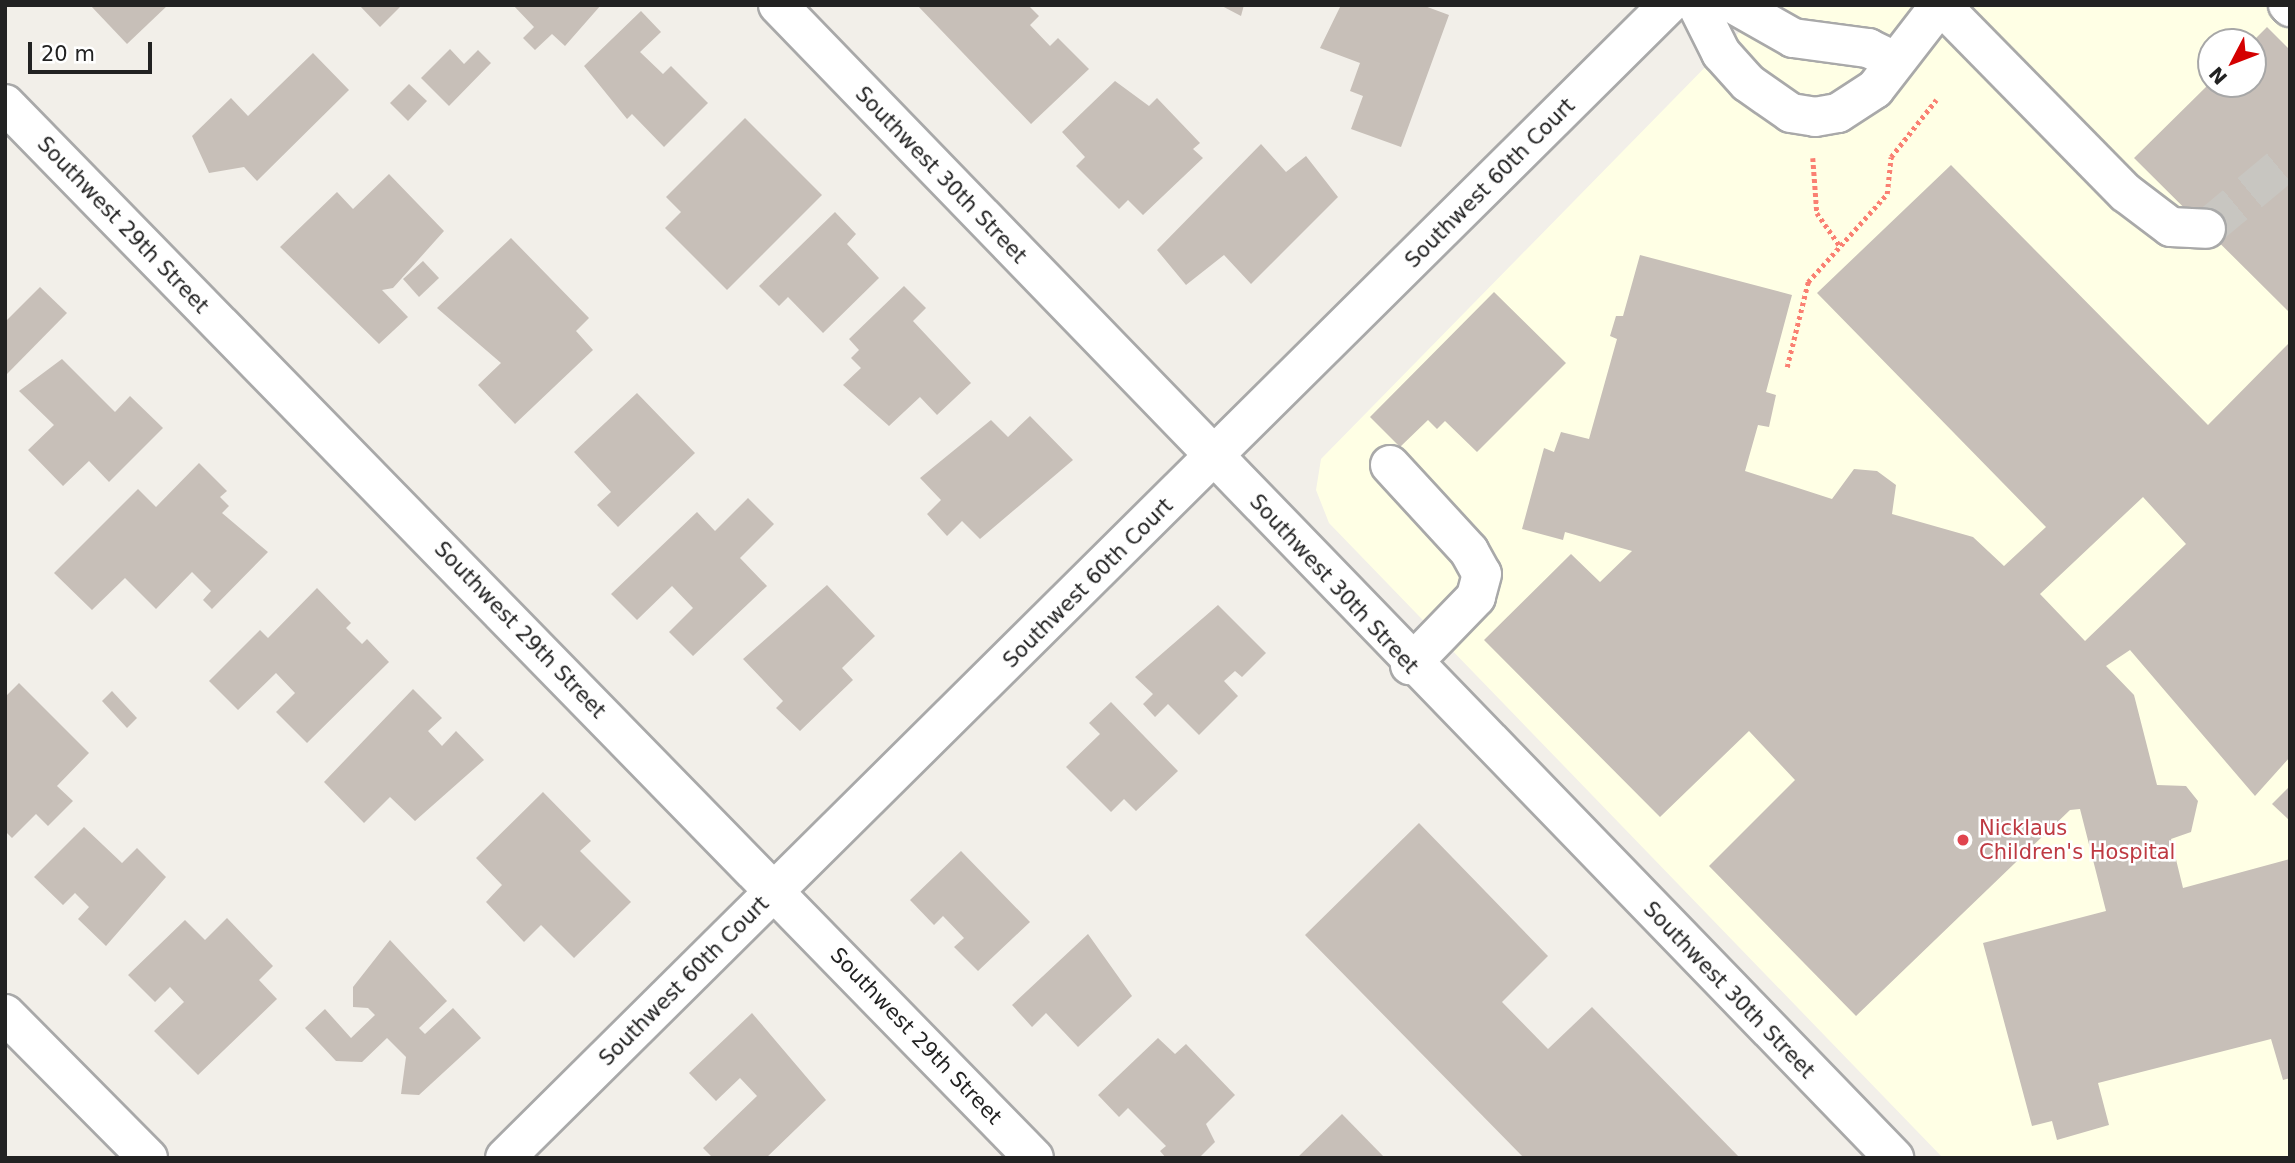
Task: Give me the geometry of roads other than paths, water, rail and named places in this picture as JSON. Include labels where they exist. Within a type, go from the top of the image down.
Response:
[{"type":"street","name":"Southwest 30th Street","points":[[778,5],[1410,664],[1894,1158]]},
{"type":"street","name":"Southwest 60th Court","points":[[505,1158],[1668,5]]},
{"type":"street","points":[[1697,5],[1721,53],[1748,83],[1791,113],[1815,117],[1858,103],[1941,5],[2126,194],[2171,228],[2206,229]]},
{"type":"street","points":[[1735,5],[1793,38],[1868,48],[1893,60]]},
{"type":"street","name":"Southwest 29th Street","points":[[5,104],[1034,1158]]},
{"type":"street","points":[[1390,466],[1469,551],[1482,574],[1476,597],[1410,664]]},
{"type":"street","points":[[5,1014],[148,1158]]},
{"type":"tunnel","points":[[2206,229],[2290,159]]},
{"type":"place","name":"Nicklaus Children's Hospital","points":[[1963,840]]}]
